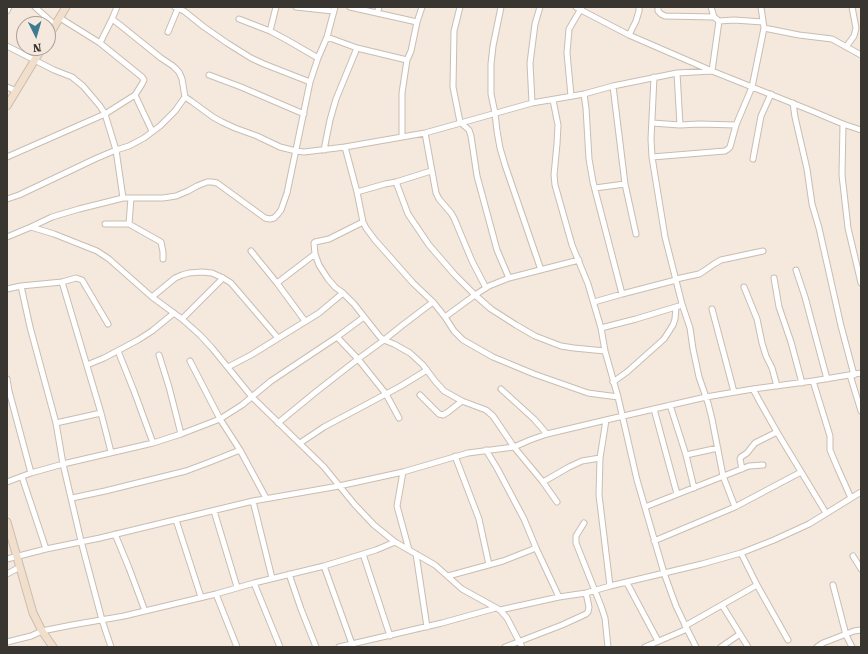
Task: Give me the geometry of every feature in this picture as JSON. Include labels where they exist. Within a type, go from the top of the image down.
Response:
[{"type":"street","points":[[7,11],[9,7]]},
{"type":"street","points":[[35,7],[45,16]]},
{"type":"street","points":[[56,24],[66,7]]},
{"type":"street","points":[[100,43],[117,7]]},
{"type":"street","points":[[168,32],[177,7],[227,43],[251,58],[310,82]]},
{"type":"street","points":[[270,31],[276,7]]},
{"type":"street","points":[[7,236],[52,217],[123,198],[163,198],[176,196],[207,182],[216,183],[265,218],[274,218],[281,210],[288,193],[310,82],[327,37],[334,9],[296,7]]},
{"type":"street","points":[[350,7],[417,22]]},
{"type":"street","points":[[377,13],[379,7]]},
{"type":"street","points":[[402,137],[402,93],[407,60],[422,7]]},
{"type":"street","points":[[460,7],[454,31],[453,87],[460,122],[469,130],[471,136],[476,176],[497,250],[509,278]]},
{"type":"street","points":[[501,7],[493,46],[491,64],[491,94],[500,148],[541,270]]},
{"type":"street","points":[[532,103],[530,63],[535,24],[540,7]]},
{"type":"street","points":[[629,35],[636,21],[640,7]]},
{"type":"street","points":[[658,7],[658,11],[665,16],[734,20],[764,25],[799,35],[832,39],[861,55]]},
{"type":"street","points":[[711,7],[716,19],[712,71]]},
{"type":"street","points":[[652,157],[728,150],[736,125],[752,86],[764,25],[761,7]]},
{"type":"street","points":[[846,47],[854,36],[856,28],[852,7]]},
{"type":"street","points":[[572,96],[567,53],[569,29],[580,8],[629,35],[712,71],[861,130]]},
{"type":"street","points":[[7,157],[105,114],[135,95],[144,80],[100,43],[60,18]]},
{"type":"street","points":[[112,19],[179,72],[185,97],[196,105],[222,122],[280,147],[296,151],[324,150],[424,133],[532,103],[584,94],[613,86],[678,73],[712,71]]},
{"type":"street","points":[[239,19],[270,31],[318,58]]},
{"type":"street","points":[[327,37],[357,48],[407,60]]},
{"type":"street","points":[[7,46],[77,81],[100,106],[105,114],[116,150],[123,198]]},
{"type":"street","points":[[324,150],[336,99],[357,48]]},
{"type":"street","points":[[7,106],[37,56]]},
{"type":"street","points":[[678,73],[680,125]]},
{"type":"street","points":[[209,75],[304,114]]},
{"type":"street","points":[[654,78],[651,139],[652,157],[665,237],[676,279],[679,306],[690,328],[699,377],[712,419],[723,476],[735,508]]},
{"type":"street","points":[[613,86],[625,184],[636,234]]},
{"type":"street","points":[[7,87],[16,92]]},
{"type":"street","points":[[584,94],[589,159],[594,188],[622,294]]},
{"type":"street","points":[[753,159],[760,116],[771,94]]},
{"type":"street","points":[[135,95],[152,131]]},
{"type":"street","points":[[7,199],[19,195],[144,138],[175,111],[185,97]]},
{"type":"street","points":[[553,100],[558,125],[558,144],[554,176],[555,185],[572,245],[594,302],[637,480],[664,573],[676,606],[696,647]]},
{"type":"street","points":[[793,103],[807,169],[812,204],[819,228],[861,411]]},
{"type":"street","points":[[652,123],[680,125],[736,125]]},
{"type":"street","points":[[843,124],[842,175],[848,228],[861,282]]},
{"type":"street","points":[[424,133],[436,193],[454,218],[472,262],[486,288]]},
{"type":"street","points":[[345,147],[363,222],[366,228],[374,240],[413,283],[433,302],[463,340],[493,357],[534,374],[588,393],[618,397]]},
{"type":"street","points":[[357,192],[431,171]]},
{"type":"street","points":[[396,182],[408,214],[429,245],[455,275],[490,309],[535,336],[561,346],[605,351]]},
{"type":"street","points":[[594,188],[625,184]]},
{"type":"street","points":[[129,224],[131,198]]},
{"type":"street","points":[[363,222],[329,238],[315,242],[315,254],[319,265],[328,279],[354,304],[380,337],[410,353],[423,365],[444,391],[462,401],[486,410],[493,416],[514,447],[543,482],[556,502]]},
{"type":"street","points":[[105,224],[129,224],[161,242],[163,259]]},
{"type":"street","points":[[31,227],[54,234],[97,251],[109,259],[152,297],[182,319],[200,335],[252,397],[324,467],[355,505],[374,525],[395,542],[435,565],[462,589],[498,609],[506,618],[521,645]]},
{"type":"street","points":[[251,251],[278,283],[305,321]]},
{"type":"street","points":[[594,302],[699,274],[721,260],[763,251]]},
{"type":"street","points":[[278,283],[315,254]]},
{"type":"street","points":[[445,317],[486,288],[509,278],[579,260]]},
{"type":"street","points":[[796,270],[805,297],[827,379]]},
{"type":"street","points":[[152,297],[175,278],[182,275],[202,272],[212,274],[231,283],[278,338]]},
{"type":"street","points":[[7,289],[21,286],[62,282],[78,278],[82,280],[108,324]]},
{"type":"street","points":[[182,319],[223,278]]},
{"type":"street","points":[[774,278],[779,307],[802,383]]},
{"type":"street","points":[[62,282],[111,452]]},
{"type":"street","points":[[21,286],[30,327],[56,423],[63,464],[81,541],[102,620],[111,647]]},
{"type":"street","points":[[744,287],[756,319],[766,356],[772,368],[777,386]]},
{"type":"street","points":[[228,367],[319,313],[343,293]]},
{"type":"street","points":[[278,423],[358,359],[433,302]]},
{"type":"street","points":[[601,328],[679,306]]},
{"type":"street","points":[[613,382],[627,372],[664,339],[673,325],[679,306]]},
{"type":"street","points":[[712,309],[734,392]]},
{"type":"street","points":[[86,365],[118,351],[152,331],[174,313]]},
{"type":"street","points":[[7,482],[31,473],[63,464],[153,443],[220,419],[242,405],[271,381],[364,317]]},
{"type":"street","points":[[337,337],[358,359],[386,394],[399,418]]},
{"type":"street","points":[[118,351],[153,443]]},
{"type":"street","points":[[159,355],[181,434]]},
{"type":"street","points":[[190,361],[220,419],[240,450],[266,498]]},
{"type":"street","points":[[300,443],[324,427],[402,386],[427,370]]},
{"type":"street","points":[[7,559],[266,498],[339,486],[404,472],[468,453],[514,447],[547,434],[706,397],[861,373]]},
{"type":"street","points":[[7,379],[9,392],[31,473]]},
{"type":"street","points":[[812,381],[830,436],[830,450],[851,498]]},
{"type":"street","points":[[501,388],[534,419],[547,434]]},
{"type":"street","points":[[753,389],[826,513]]},
{"type":"street","points":[[420,395],[439,414],[443,415],[462,401]]},
{"type":"street","points":[[670,405],[686,456],[694,488]]},
{"type":"street","points":[[654,409],[677,494]]},
{"type":"street","points":[[56,423],[101,413]]},
{"type":"street","points":[[606,420],[600,458],[599,495],[610,586]]},
{"type":"street","points":[[742,469],[740,459],[742,456],[747,453],[755,443],[777,432]]},
{"type":"street","points":[[686,456],[718,448]]},
{"type":"street","points":[[72,498],[179,472],[240,450]]},
{"type":"street","points":[[486,450],[524,519],[559,596]]},
{"type":"street","points":[[455,456],[478,519],[488,566]]},
{"type":"street","points":[[543,482],[582,461],[600,458]]},
{"type":"street","points":[[645,507],[749,466],[763,465]]},
{"type":"street","points":[[404,472],[397,506],[409,550]]},
{"type":"street","points":[[654,540],[735,508],[802,472]]},
{"type":"street","points":[[22,477],[46,549]]},
{"type":"street","points":[[339,647],[498,609],[559,596],[595,591],[702,564],[742,552],[795,531],[861,492]]},
{"type":"street","points":[[253,501],[272,578]]},
{"type":"street","points":[[214,510],[237,587]]},
{"type":"street","points":[[176,520],[201,596]]},
{"type":"street","points":[[7,522],[33,613],[42,631],[53,647]]},
{"type":"street","points":[[584,523],[576,536],[576,543],[605,618],[608,647]]},
{"type":"street","points":[[115,534],[145,611]]},
{"type":"street","points":[[7,642],[31,636],[42,631],[124,616],[201,596],[216,594],[237,587],[324,566],[395,542]]},
{"type":"street","points":[[448,576],[504,561],[536,548]]},
{"type":"street","points":[[742,552],[757,585],[788,640]]},
{"type":"street","points":[[363,554],[390,636]]},
{"type":"street","points":[[416,554],[427,627]]},
{"type":"street","points":[[853,556],[861,569]]},
{"type":"street","points":[[324,566],[352,644]]},
{"type":"street","points":[[7,574],[20,567]]},
{"type":"street","points":[[289,574],[316,647]]},
{"type":"street","points":[[254,583],[280,647]]},
{"type":"street","points":[[627,583],[658,641]]},
{"type":"street","points":[[645,647],[686,628],[757,585]]},
{"type":"street","points":[[833,586],[846,635],[852,647]]},
{"type":"street","points":[[505,647],[521,645],[586,614],[589,607],[586,593]]},
{"type":"street","points":[[216,594],[237,647]]},
{"type":"street","points":[[722,605],[748,647]]},
{"type":"street","points":[[817,647],[823,643],[854,631],[861,630]]},
{"type":"street","points":[[721,647],[740,634]]}]
